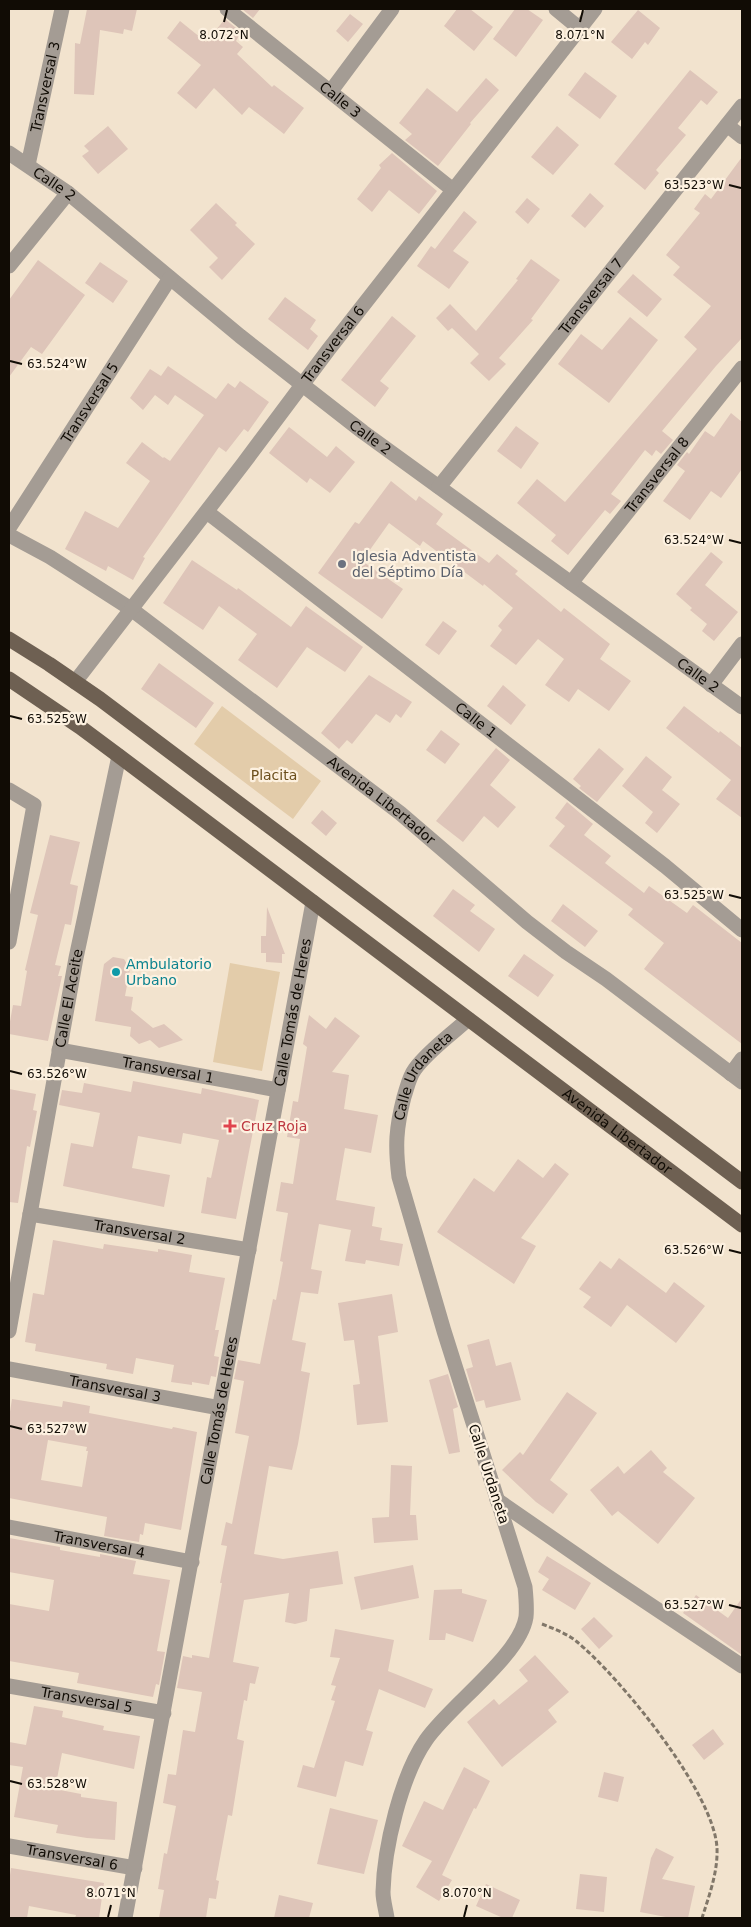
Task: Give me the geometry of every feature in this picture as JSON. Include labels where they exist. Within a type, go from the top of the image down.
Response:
[{"type":"main road","points":[[9,639],[75,682],[228,794],[742,1182]]},
{"type":"main road","name":"Avenida Libertador","points":[[9,679],[66,717],[119,756],[742,1225]]},
{"type":"street","name":"Transversal 3","points":[[28,165],[62,9]]},
{"type":"street","name":"Calle 3","points":[[227,9],[331,90],[453,190]]},
{"type":"street","points":[[331,90],[392,9]]},
{"type":"street","points":[[556,9],[579,28]]},
{"type":"street","name":"Transversal 6","points":[[75,682],[302,385],[594,9]]},
{"type":"street","name":"Transversal 7","points":[[439,487],[742,106]]},
{"type":"street","points":[[727,125],[742,137]]},
{"type":"street","name":"Calle 2","points":[[9,153],[68,194],[302,385],[742,707]]},
{"type":"street","points":[[9,266],[68,194]]},
{"type":"street","name":"Transversal 5","points":[[9,528],[170,278]]},
{"type":"street","name":"Transversal 8","points":[[571,583],[742,368]]},
{"type":"street","name":"Calle 1","points":[[206,512],[665,866],[742,930]]},
{"type":"street","name":"Avenida Libertador","points":[[9,535],[50,557],[131,610],[400,813],[527,922],[737,1078]]},
{"type":"street","points":[[711,684],[742,644]]},
{"type":"street","name":"Calle El Aceite","points":[[9,1332],[76,958],[119,756]]},
{"type":"street","points":[[9,790],[34,805],[9,942]]},
{"type":"street","name":"Calle Tomás de Heres","points":[[125,1918],[313,902]]},
{"type":"street","name":"Calle Urdaneta","points":[[387,1918],[383,1895],[384,1872],[399,1804],[413,1764],[426,1739],[506,1654],[521,1633],[526,1618],[524,1586],[441,1322],[399,1177],[396,1153],[397,1127],[408,1081],[414,1070],[468,1019]]},
{"type":"street","name":"Transversal 1","points":[[60,1050],[278,1090]]},
{"type":"street","points":[[737,1078],[742,1059]]},
{"type":"street","name":"Transversal 2","points":[[30,1214],[249,1250]]},
{"type":"street","name":"Transversal 3","points":[[9,1369],[220,1408]]},
{"type":"street","points":[[497,1500],[742,1666]]},
{"type":"street","name":"Transversal 4","points":[[9,1527],[192,1562]]},
{"type":"street","name":"Transversal 5","points":[[9,1686],[164,1713]]},
{"type":"street","name":"Transversal 6","points":[[9,1846],[134,1868]]},
{"type":"path","points":[[526,1618],[557,1630],[575,1641],[609,1673],[656,1728],[699,1795],[714,1832],[717,1848],[716,1866],[702,1918]]},
{"type":"green space","name":"Placita","points":[[222,706],[321,781],[293,819],[194,744]]},
{"type":"green space","points":[[230,963],[280,972],[262,1071],[213,1062]]},
{"type":"building","points":[[87,9],[137,9],[132,31],[124,29],[123,34],[100,30],[94,95],[74,94],[75,43],[80,44]]},
{"type":"building","points":[[242,9],[260,9],[253,18]]},
{"type":"building","points":[[457,9],[470,9],[493,27],[474,51],[444,26]]},
{"type":"building","points":[[515,9],[527,9],[543,20],[516,57],[493,39]]},
{"type":"building","points":[[638,10],[660,28],[648,45],[645,42],[632,59],[611,42]]},
{"type":"building","points":[[350,14],[363,24],[348,42],[336,31]]},
{"type":"building","points":[[225,19],[241,32],[236,41],[243,47],[237,54],[272,87],[274,85],[304,108],[284,134],[249,107],[242,115],[214,88],[196,109],[177,93],[201,65],[167,38],[180,21],[206,42]]},
{"type":"building","points":[[690,70],[718,92],[707,105],[701,100],[678,128],[686,135],[656,170],[659,173],[645,190],[614,164]]},
{"type":"building","points":[[585,72],[617,96],[600,119],[568,95]]},
{"type":"building","points":[[486,78],[499,90],[470,123],[438,166],[405,140],[412,134],[399,123],[427,88],[457,112]]},
{"type":"building","points":[[108,126],[128,149],[98,174],[82,156],[89,151],[84,146]]},
{"type":"building","points":[[557,126],[579,145],[553,175],[531,157]]},
{"type":"building","points":[[392,153],[437,191],[419,214],[389,190],[372,212],[357,199],[381,168],[379,165]]},
{"type":"building","points":[[742,157],[742,338],[662,431],[673,440],[661,454],[656,450],[652,456],[645,450],[611,494],[621,501],[610,514],[605,510],[568,555],[551,541],[556,535],[517,503],[537,479],[565,502],[697,349],[684,337],[711,306],[673,275],[680,267],[666,255],[700,213],[694,209],[705,194],[711,199]]},
{"type":"building","points":[[590,193],[604,206],[585,228],[571,216]]},
{"type":"building","points":[[527,198],[540,209],[528,224],[515,212]]},
{"type":"building","points":[[216,203],[255,244],[222,280],[209,267],[218,258],[190,230]]},
{"type":"building","points":[[464,211],[477,222],[453,251],[469,262],[449,289],[417,266],[431,246],[435,249]]},
{"type":"building","points":[[531,259],[560,280],[531,319],[533,320],[499,358],[506,364],[489,381],[470,363],[479,354],[452,328],[448,331],[436,318],[450,304],[476,331],[518,280],[516,279]]},
{"type":"building","points":[[38,260],[85,295],[42,354],[31,347],[9,377],[9,300]]},
{"type":"building","points":[[100,262],[128,281],[113,303],[85,283]]},
{"type":"building","points":[[633,274],[662,299],[647,317],[617,292]]},
{"type":"building","points":[[285,297],[316,320],[310,329],[318,336],[308,350],[268,319]]},
{"type":"building","points":[[392,316],[416,336],[380,381],[389,388],[375,407],[341,380]]},
{"type":"building","points":[[630,317],[658,340],[609,403],[558,364],[581,334],[602,350]]},
{"type":"building","points":[[168,366],[216,399],[228,383],[235,388],[240,381],[269,402],[248,432],[244,429],[226,452],[219,447],[143,557],[145,558],[133,580],[108,566],[106,571],[65,549],[85,511],[118,528],[150,481],[126,463],[142,442],[170,461],[204,415],[175,395],[168,405],[155,395],[143,410],[130,398],[150,369],[161,376]]},
{"type":"building","points":[[731,413],[742,422],[742,469],[721,498],[711,491],[690,520],[663,501],[685,471],[677,465],[687,452],[689,454],[705,431],[714,437]]},
{"type":"building","points":[[516,426],[539,443],[521,469],[497,451]]},
{"type":"building","points":[[289,427],[327,457],[336,446],[355,462],[330,493],[310,478],[307,483],[269,453]]},
{"type":"building","points":[[391,481],[416,501],[419,496],[443,514],[436,524],[489,563],[497,554],[518,571],[515,574],[561,612],[564,608],[610,644],[600,659],[631,681],[609,711],[578,689],[569,702],[545,685],[564,659],[538,639],[516,665],[490,646],[502,630],[498,626],[513,608],[484,584],[483,586],[423,541],[420,546],[389,523],[362,561],[403,589],[382,619],[318,573],[355,522],[359,524]]},
{"type":"building","points":[[711,552],[723,562],[705,585],[738,612],[714,641],[702,631],[707,624],[690,610],[692,608],[676,594]]},
{"type":"building","points":[[192,560],[237,590],[238,588],[291,627],[306,606],[363,647],[345,672],[307,647],[277,688],[238,660],[257,634],[219,606],[203,630],[163,603]]},
{"type":"building","points":[[443,621],[457,631],[439,655],[425,645]]},
{"type":"building","points":[[159,663],[214,703],[196,728],[141,689]]},
{"type":"building","points":[[369,675],[412,702],[401,718],[396,714],[390,723],[376,714],[352,744],[347,740],[339,749],[321,733]]},
{"type":"building","points":[[503,685],[526,705],[511,725],[487,706]]},
{"type":"building","points":[[684,706],[742,748],[742,818],[716,799],[731,780],[666,728]]},
{"type":"building","points":[[441,730],[460,744],[445,764],[426,750]]},
{"type":"building","points":[[496,748],[510,760],[490,785],[516,807],[498,828],[484,816],[463,842],[436,821]]},
{"type":"building","points":[[599,748],[624,769],[597,802],[579,788],[581,786],[573,779]]},
{"type":"building","points":[[646,756],[672,777],[662,790],[680,804],[657,833],[645,823],[653,812],[622,786]]},
{"type":"building","points":[[567,802],[593,824],[584,835],[611,856],[605,863],[644,893],[649,886],[687,913],[693,905],[742,943],[742,1044],[644,969],[664,943],[628,915],[633,909],[549,846],[565,826],[555,818]]},
{"type":"building","points":[[322,810],[337,823],[326,836],[311,823]]},
{"type":"building","points":[[50,835],[80,842],[70,884],[78,886],[71,925],[65,924],[55,965],[61,966],[58,976],[62,976],[48,1041],[9,1034],[9,1027],[13,1005],[21,1006],[27,971],[25,970],[38,915],[30,913]]},
{"type":"building","points":[[453,889],[475,905],[470,911],[495,929],[479,952],[433,916]]},
{"type":"building","points":[[563,904],[598,931],[585,947],[551,921]]},
{"type":"building","points":[[267,907],[285,954],[282,954],[282,963],[266,962],[266,953],[261,953],[261,936],[266,936]]},
{"type":"building","points":[[524,954],[554,975],[538,997],[508,976]]},
{"type":"building","points":[[113,957],[124,959],[130,969],[125,996],[133,997],[131,1010],[153,1028],[164,1024],[183,1040],[159,1048],[150,1040],[139,1044],[130,1036],[131,1027],[95,1021],[104,964]]},
{"type":"building","points":[[309,1015],[326,1029],[335,1017],[360,1036],[332,1072],[349,1075],[344,1109],[378,1115],[371,1153],[345,1148],[336,1200],[375,1207],[372,1226],[382,1228],[380,1240],[403,1244],[399,1266],[366,1260],[365,1264],[345,1261],[351,1230],[319,1224],[311,1269],[322,1271],[318,1294],[301,1292],[292,1340],[306,1343],[301,1371],[310,1373],[298,1444],[292,1470],[269,1466],[254,1554],[283,1559],[338,1551],[343,1584],[310,1589],[307,1621],[295,1624],[285,1622],[289,1593],[244,1600],[233,1662],[259,1667],[255,1684],[250,1683],[247,1701],[244,1700],[237,1739],[244,1741],[232,1816],[228,1815],[216,1880],[219,1881],[216,1899],[209,1898],[206,1918],[159,1918],[164,1890],[158,1889],[164,1853],[167,1854],[176,1806],[163,1803],[168,1774],[176,1775],[183,1730],[195,1732],[202,1692],[177,1688],[183,1656],[192,1658],[192,1655],[209,1658],[227,1546],[221,1545],[226,1522],[232,1524],[249,1436],[235,1433],[244,1381],[234,1379],[238,1360],[260,1364],[273,1299],[276,1300],[283,1262],[280,1261],[288,1213],[276,1211],[281,1182],[293,1184],[300,1139],[287,1137],[293,1101],[298,1102],[307,1047],[303,1044]]},
{"type":"building","points":[[133,1081],[201,1094],[202,1088],[259,1100],[236,1219],[201,1213],[207,1177],[211,1178],[219,1140],[183,1133],[181,1144],[138,1136],[132,1168],[170,1175],[164,1207],[63,1186],[71,1143],[93,1147],[100,1113],[59,1105],[62,1090],[82,1093],[84,1083],[131,1092]]},
{"type":"building","points":[[9,1089],[36,1094],[33,1110],[37,1111],[30,1147],[27,1146],[18,1203],[9,1202]]},
{"type":"building","points":[[518,1159],[543,1178],[555,1163],[569,1174],[521,1238],[536,1246],[514,1284],[437,1232],[474,1178],[494,1192]]},
{"type":"building","points":[[53,1240],[103,1249],[104,1244],[158,1252],[158,1249],[192,1255],[189,1272],[225,1278],[215,1330],[219,1330],[214,1356],[219,1357],[216,1377],[211,1376],[209,1385],[192,1382],[192,1385],[171,1382],[174,1365],[136,1358],[133,1374],[106,1369],[107,1364],[35,1351],[36,1344],[25,1342],[33,1293],[44,1295]]},
{"type":"building","points":[[619,1258],[666,1293],[674,1282],[705,1306],[676,1343],[627,1305],[611,1327],[583,1307],[591,1297],[579,1289],[600,1261],[611,1269]]},
{"type":"building","points":[[392,1294],[398,1332],[378,1336],[388,1422],[357,1425],[353,1385],[360,1384],[354,1340],[344,1341],[338,1303]]},
{"type":"building","points":[[489,1339],[496,1366],[511,1362],[521,1400],[486,1408],[484,1400],[476,1402],[466,1369],[473,1367],[467,1345]]},
{"type":"building","points":[[448,1374],[458,1407],[453,1409],[460,1452],[449,1454],[429,1380]]},
{"type":"building","points":[[567,1392],[597,1413],[550,1480],[568,1494],[553,1514],[536,1502],[502,1470],[520,1452],[523,1455]]},
{"type":"building","points":[[12,1399],[62,1407],[63,1401],[90,1406],[89,1413],[197,1432],[181,1530],[145,1523],[143,1535],[140,1534],[139,1542],[104,1536],[107,1517],[9,1498],[9,1418]],"holes":[[[48,1440],[87,1447],[82,1487],[41,1480]]]},
{"type":"building","points":[[651,1450],[667,1468],[663,1472],[695,1498],[658,1544],[618,1511],[612,1516],[590,1490],[618,1466],[624,1474]]},
{"type":"building","points":[[391,1465],[412,1466],[410,1515],[416,1515],[418,1540],[374,1543],[372,1518],[389,1517]]},
{"type":"building","points":[[9,1538],[60,1547],[60,1550],[100,1557],[100,1554],[136,1561],[133,1574],[170,1580],[157,1651],[165,1652],[159,1685],[156,1684],[153,1697],[77,1683],[79,1673],[9,1661],[9,1604],[49,1611],[54,1580],[9,1572]]},
{"type":"building","points":[[547,1556],[591,1583],[575,1610],[542,1590],[549,1579],[538,1572]]},
{"type":"building","points":[[413,1565],[419,1598],[361,1610],[354,1577]]},
{"type":"building","points":[[462,1589],[462,1593],[487,1600],[473,1642],[446,1633],[445,1640],[429,1640],[434,1590]]},
{"type":"building","points":[[696,1595],[728,1618],[742,1598],[742,1655],[683,1613]]},
{"type":"building","points":[[594,1617],[613,1636],[599,1649],[581,1629]]},
{"type":"building","points":[[335,1629],[394,1640],[388,1671],[433,1689],[425,1708],[379,1689],[366,1730],[373,1732],[363,1766],[345,1761],[336,1797],[297,1787],[303,1765],[314,1768],[335,1701],[331,1700],[336,1686],[331,1685],[340,1658],[330,1657]]},
{"type":"building","points":[[535,1655],[569,1692],[548,1710],[557,1722],[502,1767],[467,1722],[494,1699],[499,1705],[528,1681],[519,1670]]},
{"type":"building","points":[[34,1706],[63,1711],[62,1717],[104,1726],[103,1730],[140,1736],[134,1769],[62,1753],[55,1789],[81,1794],[81,1797],[117,1802],[115,1840],[56,1833],[58,1825],[14,1817],[23,1767],[9,1765],[9,1742],[26,1745]]},
{"type":"building","points":[[713,1729],[724,1744],[704,1760],[692,1745]]},
{"type":"building","points":[[464,1767],[490,1781],[476,1809],[474,1808],[442,1875],[452,1880],[439,1901],[416,1887],[432,1861],[402,1846],[424,1801],[443,1810]]},
{"type":"building","points":[[604,1772],[624,1777],[618,1802],[598,1797]]},
{"type":"building","points":[[330,1808],[378,1820],[364,1874],[317,1864]]},
{"type":"building","points":[[656,1848],[674,1857],[662,1879],[695,1886],[688,1918],[671,1918],[640,1912],[651,1858]]},
{"type":"building","points":[[11,1868],[104,1883],[99,1918],[75,1918],[76,1915],[29,1906],[27,1918],[9,1918]]},
{"type":"building","points":[[580,1874],[607,1877],[604,1912],[576,1909]]},
{"type":"building","points":[[486,1884],[520,1900],[512,1918],[503,1918],[476,1906]]},
{"type":"building","points":[[279,1895],[313,1903],[309,1918],[274,1918]]},
{"type":"place","name":"Iglesia Adventista del Séptimo Día","points":[[342,564]]},
{"type":"place","name":"Ambulatorio Urbano","points":[[116,972]]},
{"type":"place","name":"Cruz Roja","points":[[230,1126]]}]
